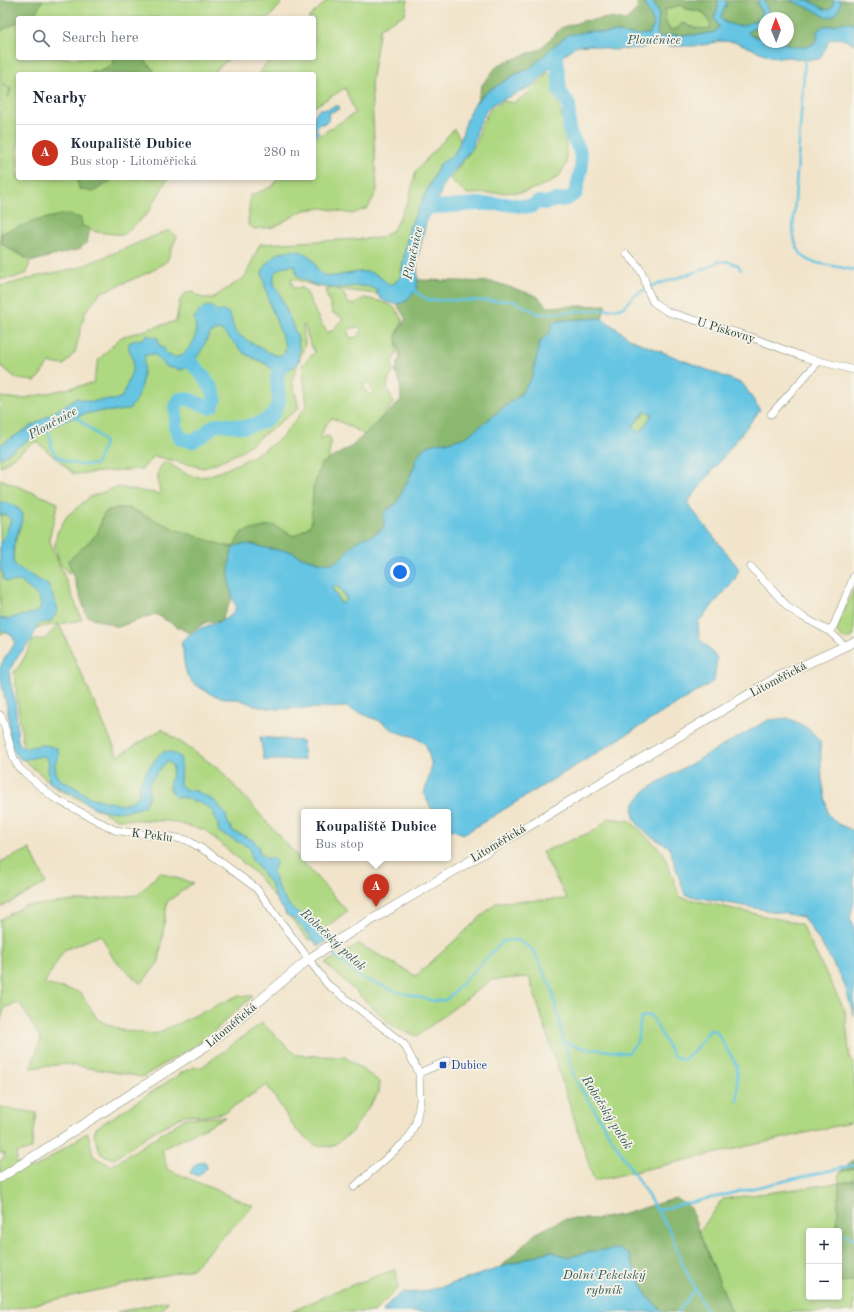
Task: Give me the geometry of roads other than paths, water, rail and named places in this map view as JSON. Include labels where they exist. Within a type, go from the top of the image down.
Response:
[{"type":"street","name":"U Pískovny","points":[[628,254],[638,266],[644,277],[647,289],[653,302],[668,312],[748,336],[819,361],[854,370]]},
{"type":"street","points":[[771,414],[819,361]]},
{"type":"street","points":[[751,567],[789,608],[829,631],[845,646]]},
{"type":"street","points":[[829,631],[834,625],[854,576]]},
{"type":"street","name":"Litoměřická","points":[[0,1178],[206,1046],[313,956],[338,940],[778,677],[854,642]]},
{"type":"street","name":"K Peklu","points":[[0,715],[14,759],[19,768],[54,798],[115,830],[187,840],[209,853],[256,888],[313,956],[327,984],[404,1044],[419,1073]]},
{"type":"street","points":[[354,1187],[408,1139],[416,1122],[420,1101],[419,1073],[447,1061]]},
{"type":"water","name":"Ploučnice","points":[[643,0],[652,0],[659,14],[657,32],[659,38],[672,35],[698,35],[715,32],[719,27],[714,18],[718,7],[718,0],[725,0],[727,3],[721,16],[724,22],[740,26],[758,20],[758,24],[748,32],[750,35],[758,37],[758,48],[805,47],[814,44],[817,40],[817,31],[823,26],[831,26],[845,22],[854,24],[854,44],[835,38],[828,41],[827,46],[819,59],[804,60],[789,57],[777,58],[736,42],[720,41],[693,46],[654,44],[642,48],[612,50],[590,45],[575,46],[556,62],[533,86],[493,104],[486,111],[477,128],[472,148],[443,185],[435,207],[427,218],[417,261],[418,280],[416,292],[413,293],[406,301],[398,304],[388,302],[380,298],[377,290],[366,286],[337,288],[322,287],[297,276],[295,265],[282,267],[274,274],[274,284],[279,292],[297,336],[299,347],[299,358],[297,364],[284,374],[278,374],[266,364],[245,354],[222,331],[218,330],[210,333],[196,358],[188,367],[182,370],[167,367],[154,354],[145,355],[140,390],[134,403],[129,409],[89,413],[78,416],[32,438],[0,459],[0,445],[76,398],[93,402],[99,400],[114,400],[122,397],[133,368],[133,359],[129,350],[129,343],[135,340],[143,339],[146,335],[158,338],[159,345],[164,348],[166,354],[175,357],[182,355],[194,341],[196,330],[194,318],[202,308],[208,306],[218,312],[227,312],[230,316],[233,327],[239,335],[275,355],[284,354],[286,347],[269,302],[262,273],[269,261],[280,253],[285,251],[295,251],[305,253],[312,259],[318,271],[324,275],[334,276],[356,272],[367,272],[377,275],[389,285],[395,283],[401,274],[409,228],[439,165],[453,155],[458,147],[469,113],[476,102],[487,92],[516,74],[529,69],[568,35],[590,31],[606,33],[621,32],[629,35],[649,34],[654,25]]},
{"type":"water","points":[[758,0],[766,0],[765,2],[768,12],[761,12],[758,5]]},
{"type":"water","points":[[789,0],[808,0],[824,9],[830,10],[833,0],[841,0],[839,10],[834,16],[826,17],[812,9]]},
{"type":"water","points":[[334,106],[339,106],[339,109],[329,113],[328,121],[320,124],[316,130],[316,113],[320,109],[328,109]]},
{"type":"water","points":[[602,318],[632,340],[743,384],[760,410],[687,503],[739,569],[734,581],[698,622],[699,638],[717,658],[714,681],[464,834],[451,829],[451,809],[432,809],[424,794],[431,769],[431,762],[426,745],[415,737],[396,732],[382,722],[346,707],[276,709],[259,707],[238,699],[228,699],[212,695],[193,683],[187,675],[181,642],[197,630],[230,616],[236,607],[231,593],[229,578],[233,548],[242,544],[247,544],[289,551],[314,561],[332,563],[340,559],[357,541],[373,535],[381,530],[384,524],[384,512],[396,504],[415,466],[415,461],[425,447],[440,442],[449,442],[466,437],[520,395],[532,377],[540,342],[550,332],[553,322]],"holes":[[[645,411],[652,414],[641,432],[632,427]],[[337,585],[347,599],[341,604],[332,587]]]},
{"type":"water","points":[[0,502],[8,503],[14,506],[20,510],[23,517],[14,545],[13,561],[16,567],[48,585],[58,609],[57,613],[50,622],[37,624],[33,637],[18,656],[11,668],[10,680],[15,701],[18,737],[21,746],[29,747],[44,745],[57,748],[59,754],[55,764],[56,774],[59,779],[89,797],[122,805],[132,801],[138,796],[140,791],[139,785],[147,770],[160,754],[166,751],[179,756],[181,761],[181,786],[187,790],[196,791],[216,802],[226,815],[227,821],[233,831],[253,840],[263,856],[266,858],[273,858],[276,862],[273,875],[283,897],[294,910],[309,920],[327,941],[318,946],[293,918],[286,915],[278,903],[270,883],[251,858],[250,848],[219,832],[218,823],[211,809],[197,801],[175,797],[173,795],[169,785],[173,767],[169,762],[166,762],[149,784],[149,797],[143,807],[116,812],[102,810],[89,805],[77,796],[49,782],[49,762],[43,756],[22,760],[17,755],[11,743],[8,714],[0,669],[2,662],[12,649],[15,642],[12,635],[0,630],[0,618],[7,619],[38,612],[41,603],[36,595],[20,581],[7,582],[3,579],[3,574],[0,568],[0,546],[11,520],[6,515],[0,515]]},
{"type":"water","points":[[788,718],[806,727],[820,740],[822,779],[828,814],[838,824],[854,831],[854,902],[850,918],[854,927],[854,1016],[844,983],[821,943],[803,917],[685,895],[669,847],[655,839],[641,828],[633,815],[634,807],[638,799],[657,783],[768,720]]},
{"type":"water","points":[[260,737],[302,741],[304,760],[264,760]]},
{"type":"water","points":[[203,1161],[206,1163],[207,1168],[198,1176],[190,1173],[195,1165]]},
{"type":"water","name":"Dolní Pekelský rybník","points":[[619,1249],[628,1254],[648,1298],[664,1312],[383,1312],[390,1302],[402,1293],[421,1292],[451,1284],[550,1251],[568,1257],[595,1251]]},
{"type":"waterway","points":[[425,209],[478,204],[506,204],[530,207],[538,202],[546,203],[567,199],[576,193],[582,164],[579,149],[569,131],[569,105],[560,93],[557,59],[555,54]]},
{"type":"waterway","points":[[805,57],[793,229],[794,239],[800,253],[812,262],[854,270]]},
{"type":"waterway","points":[[649,287],[705,269],[718,262],[726,261],[738,265],[741,270]]},
{"type":"waterway","points":[[413,290],[428,300],[513,301],[539,314],[624,307],[633,296],[644,290]]},
{"type":"waterway","points":[[188,359],[209,383],[215,399],[213,405],[209,407],[187,399],[180,399],[175,406],[175,426],[181,439],[193,441],[204,435],[213,426],[220,424],[245,427],[263,422],[273,414],[279,402],[277,377],[281,363]]},
{"type":"waterway","name":"Ploučnice","points":[[45,428],[50,435],[52,448],[59,457],[71,463],[84,465],[96,464],[105,443],[99,436],[76,417],[75,414]]},
{"type":"waterway","name":"Robečský potok","points":[[329,949],[336,957],[362,978],[398,992],[434,1001],[446,1000],[503,941],[518,940],[533,950],[552,989],[564,1042],[575,1079],[671,1233],[681,1261],[707,1312]]},
{"type":"waterway","points":[[564,1042],[583,1048],[628,1053],[637,1042],[641,1017],[651,1015],[673,1056],[683,1060],[691,1054],[710,1030],[716,1031],[737,1066],[738,1101]]},
{"type":"waterway","points":[[658,1210],[854,1165]]},
{"type":"waterway","points":[[845,1234],[854,1239]]},
{"type":"waterway","points":[[678,1312],[696,1288]]},
{"type":"place","name":"Koupaliště Dubice","points":[[376,907]]},
{"type":"place","name":"Dubice","points":[[443,1065]]}]
